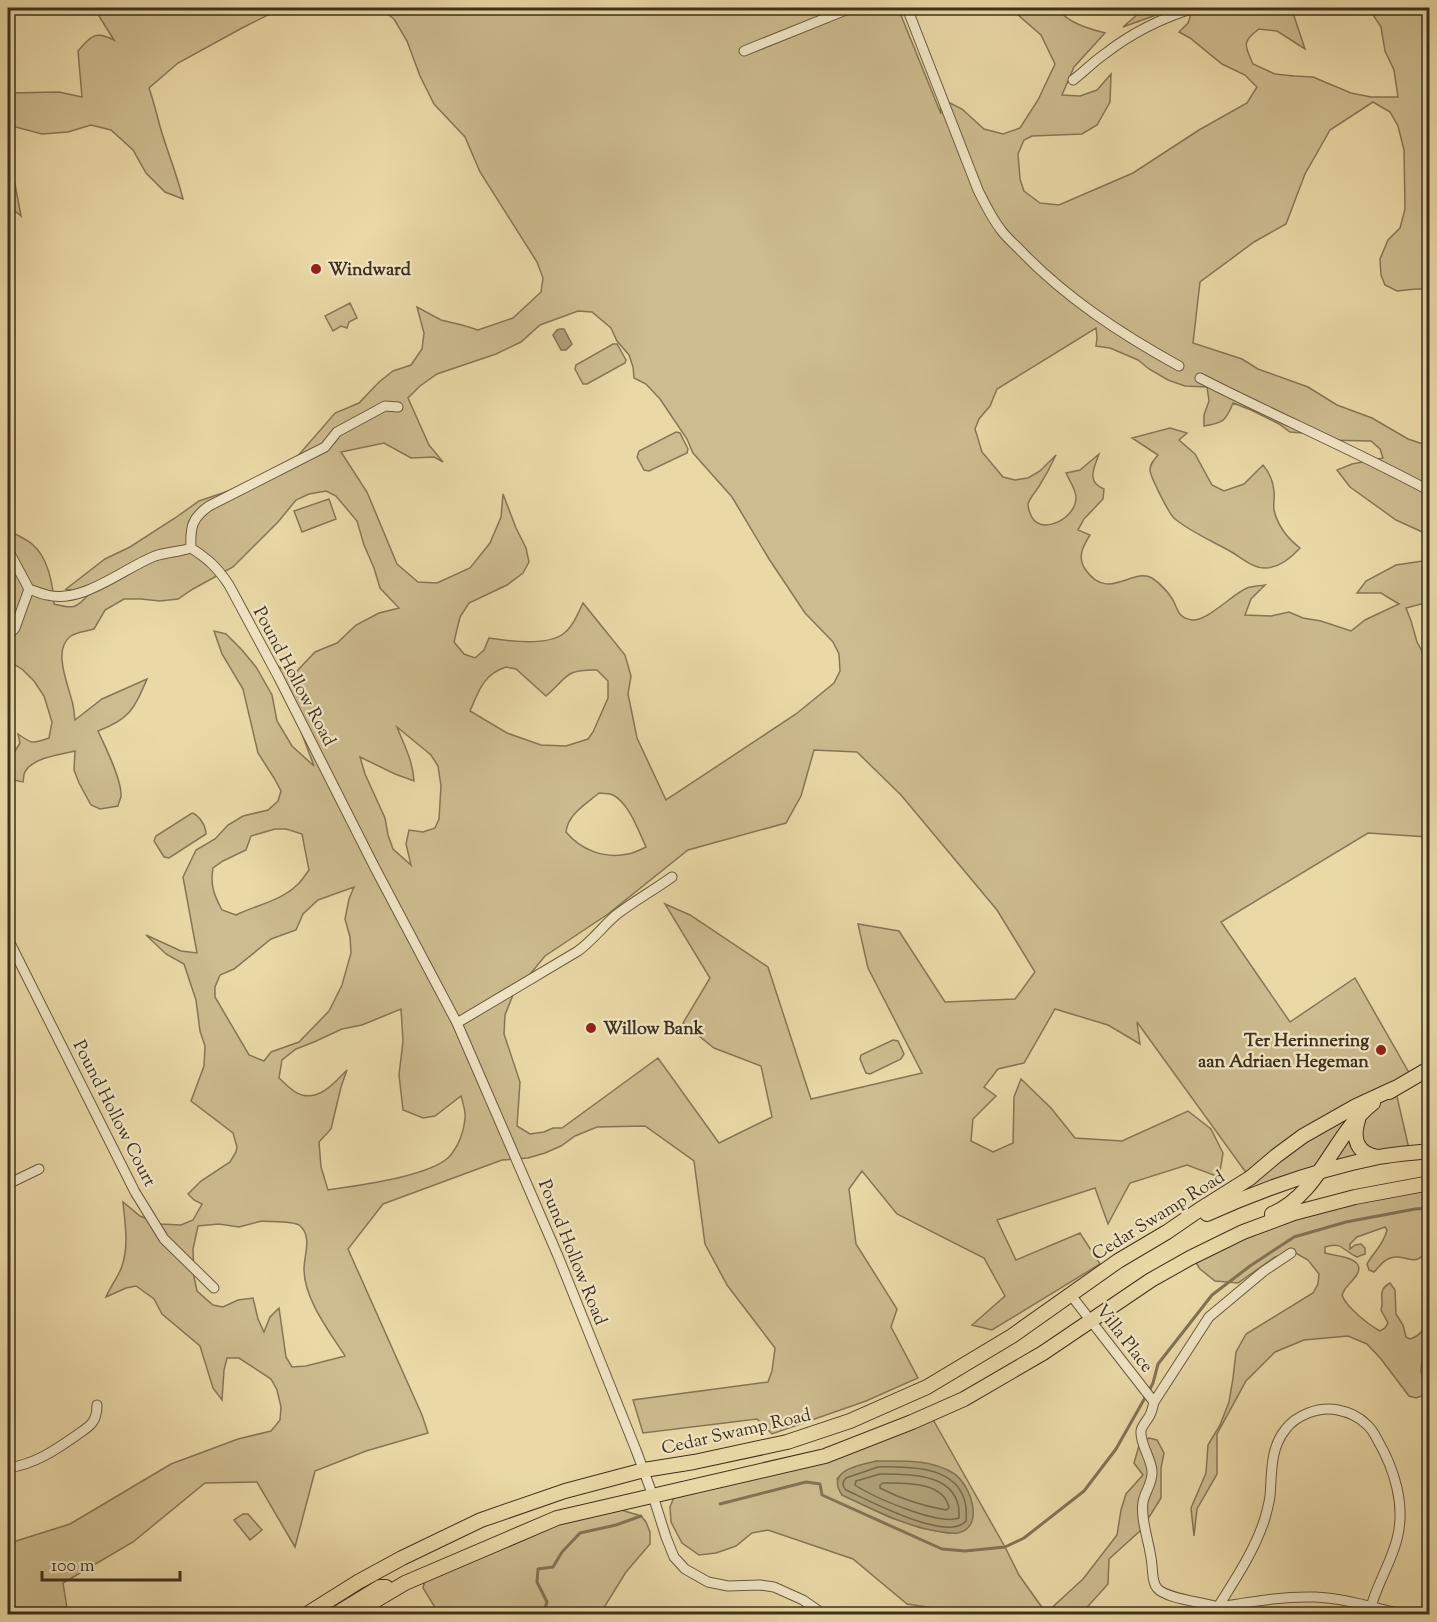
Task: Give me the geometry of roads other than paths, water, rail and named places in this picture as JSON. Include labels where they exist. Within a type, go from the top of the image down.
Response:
[{"type":"main road","name":"Cedar Swamp Road","points":[[1243,1232],[1255,1220],[1275,1213],[1296,1198],[1320,1172],[1361,1113],[1372,1103],[1430,1068]]},
{"type":"main road","name":"Cedar Swamp Road","points":[[317,1612],[358,1582],[482,1520],[565,1491],[644,1470],[787,1442],[850,1421],[927,1387],[1012,1336],[1118,1260],[1167,1232],[1250,1178],[1276,1156],[1314,1130],[1356,1106],[1395,1088]]},
{"type":"main road","points":[[1361,1113],[1355,1129],[1357,1143],[1369,1156],[1380,1157]]},
{"type":"main road","points":[[1314,1130],[1321,1131],[1328,1136],[1332,1153]]},
{"type":"main road","points":[[1167,1232],[1242,1198],[1320,1172],[1380,1157],[1430,1151]]},
{"type":"main road","points":[[353,1614],[405,1583],[557,1518],[825,1456],[912,1422],[964,1399],[1042,1353],[1151,1280],[1243,1232],[1294,1213],[1355,1197],[1430,1183]]},
{"type":"main road","points":[[333,1614],[380,1587],[398,1587]]},
{"type":"street","points":[[744,51],[851,8]]},
{"type":"street","points":[[907,8],[978,190],[988,211],[1002,231],[1035,266],[1062,290],[1105,322],[1179,366]]},
{"type":"street","points":[[1073,80],[1131,35],[1158,21],[1194,8]]},
{"type":"street","points":[[1200,378],[1430,491]]},
{"type":"street","points":[[8,550],[29,589],[48,595],[77,594],[96,587],[155,556],[191,548],[190,533],[194,519],[209,506],[325,447],[337,432],[385,406],[398,407]]},
{"type":"street","name":"Pound Hollow Road","points":[[191,548],[211,561],[229,585],[457,1023],[527,1182],[644,1470],[674,1557],[685,1569],[708,1582],[728,1586],[774,1587],[803,1600],[823,1614]]},
{"type":"street","points":[[8,636],[15,627],[29,589]]},
{"type":"street","points":[[457,1023],[578,951],[617,914],[672,877]]},
{"type":"street","name":"Pound Hollow Court","points":[[8,939],[135,1192],[164,1239],[214,1288]]},
{"type":"street","points":[[8,1184],[39,1169]]},
{"type":"street","points":[[1291,1253],[1264,1271],[1209,1317],[1153,1400],[1149,1417],[1142,1427],[1141,1434],[1151,1468],[1151,1481],[1143,1505],[1154,1584],[1165,1595],[1217,1610],[1261,1600],[1315,1597],[1402,1614]]},
{"type":"street","name":"Villa Place","points":[[1070,1294],[1153,1400]]},
{"type":"street","points":[[8,1468],[46,1457],[92,1424],[97,1405]]},
{"type":"street","points":[[1217,1610],[1248,1559],[1264,1521],[1270,1499],[1273,1458],[1279,1438],[1286,1428],[1300,1417],[1319,1410],[1332,1409],[1355,1415],[1371,1428],[1389,1463],[1399,1494],[1401,1513],[1397,1539],[1371,1607]]},
{"type":"water","points":[[560,329],[564,329],[572,344],[566,350],[561,350],[553,335]]},
{"type":"water","points":[[877,1461],[926,1463],[953,1473],[965,1486],[972,1504],[973,1514],[967,1529],[958,1533],[950,1533],[923,1528],[899,1521],[842,1495],[838,1487],[841,1474],[854,1467]]},
{"type":"waterway","points":[[1149,1391],[1158,1364],[1212,1295],[1294,1237],[1346,1222],[1430,1208]]},
{"type":"waterway","points":[[720,1504],[806,1482],[820,1484],[822,1495],[942,1549],[965,1551],[1005,1547],[1024,1538],[1084,1491],[1116,1449],[1146,1396]]},
{"type":"waterway","points":[[543,1614],[547,1602],[537,1582],[538,1569],[553,1567],[562,1552],[580,1533],[616,1525],[641,1516]]},
{"type":"place","name":"Windward","points":[[316,269]]},
{"type":"place","name":"Willow Bank","points":[[591,1028]]},
{"type":"place","name":"Ter Herinnering aan Adriaen Hegeman","points":[[1381,1050]]}]
